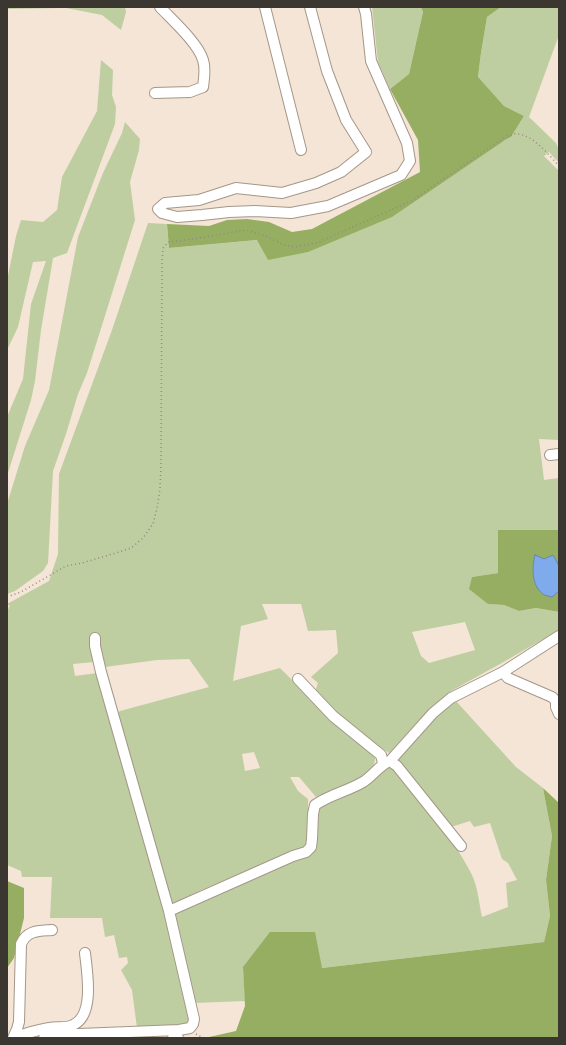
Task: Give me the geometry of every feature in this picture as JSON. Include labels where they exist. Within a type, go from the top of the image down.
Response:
[{"type":"lane","points":[[155,93],[190,92],[203,87],[205,72],[203,59],[194,44],[160,7]]},
{"type":"lane","points":[[265,7],[301,150]]},
{"type":"lane","points":[[310,7],[327,72],[346,120],[366,152],[341,172],[316,183],[282,193],[236,188],[199,200],[165,203],[158,209],[162,213],[176,217],[255,211],[292,213],[328,206],[402,175],[410,161],[407,143],[371,61],[364,7]]},
{"type":"lane","points":[[170,911],[293,856],[306,852],[311,847],[315,805],[321,800],[363,782],[386,762],[433,713],[451,698],[503,672],[559,636]]},
{"type":"lane","points":[[44,1038],[54,1035],[179,1030],[190,1028],[194,1019],[170,911],[101,672],[95,646],[96,638]]},
{"type":"lane","points":[[503,672],[508,678],[552,697],[556,700],[556,707],[559,714]]},
{"type":"lane","points":[[298,679],[333,716],[381,755],[386,762],[397,766],[461,846]]},
{"type":"lane","points":[[13,1038],[18,1022],[21,944],[23,939],[29,934],[36,931],[52,930]]},
{"type":"lane","points":[[13,1038],[49,1028],[63,1028],[74,1025],[80,1020],[86,1011],[89,983],[85,953]]},
{"type":"path","points":[[7,597],[21,592],[66,566],[82,564],[131,548],[143,538],[153,524],[158,502],[161,465],[162,263],[163,248],[168,242],[246,230],[266,236],[284,245],[295,248],[317,243],[411,201],[508,135],[518,134],[529,137],[559,166]]},
{"type":"green space","points":[[7,7],[125,7],[126,12],[121,30],[102,15],[66,8],[7,9]]},
{"type":"green space","points":[[372,7],[421,7],[423,12],[409,74],[390,89],[378,62]]},
{"type":"green space","points":[[421,7],[501,7],[487,17],[478,77],[504,106],[524,116],[511,137],[392,217],[308,252],[268,260],[257,240],[169,248],[167,224],[209,226],[227,220],[247,219],[269,222],[292,232],[312,229],[420,172],[418,140],[390,89],[409,74],[423,12]]},
{"type":"green space","points":[[501,7],[559,7],[559,35],[529,117],[556,143],[559,150],[559,163],[549,152],[544,156],[559,171],[559,440],[539,439],[544,480],[559,478],[559,530],[499,530],[498,573],[472,577],[488,604],[504,605],[519,611],[536,608],[559,612],[559,630],[451,691],[424,715],[389,753],[338,716],[315,692],[318,683],[311,677],[338,653],[336,630],[308,631],[301,604],[262,604],[268,619],[241,626],[233,681],[280,668],[335,723],[376,754],[374,763],[370,770],[364,775],[338,789],[316,797],[299,777],[290,777],[298,791],[308,799],[307,844],[201,890],[175,903],[170,902],[117,713],[209,687],[189,659],[157,660],[105,667],[94,662],[73,664],[75,676],[97,673],[164,908],[189,1018],[185,1025],[137,1028],[132,990],[121,970],[128,963],[127,957],[119,958],[114,935],[105,937],[102,918],[50,918],[52,877],[22,877],[21,871],[7,865],[7,612],[10,605],[7,604],[49,581],[58,554],[59,474],[112,330],[148,223],[167,224],[169,248],[258,240],[268,260],[511,137],[524,116],[504,106],[478,78],[487,17]],"holes":[[[465,622],[475,650],[429,663],[421,656],[412,632]],[[254,752],[260,768],[245,771],[242,754]]]},
{"type":"green space","points":[[101,60],[113,70],[112,95],[116,107],[115,124],[67,253],[53,258],[31,400],[7,476],[7,417],[23,379],[31,304],[46,261],[33,262],[18,327],[7,350],[7,281],[16,236],[21,220],[43,222],[57,210],[62,177],[97,111]]},
{"type":"green space","points":[[125,122],[140,139],[139,150],[130,182],[135,220],[87,373],[78,394],[53,471],[48,563],[43,571],[15,591],[7,594],[7,504],[25,446],[49,390],[78,237],[103,173],[122,133]]},
{"type":"green space","points":[[498,530],[559,530],[559,612],[536,608],[519,611],[504,605],[488,604],[469,589],[472,577],[498,573]]},
{"type":"green space","points":[[455,700],[516,767],[543,788],[552,836],[546,880],[550,916],[544,942],[322,968],[243,967],[245,1001],[194,1003],[173,913],[317,849],[317,808],[384,767],[394,769],[456,847],[474,880],[482,917],[508,907],[506,883],[517,880],[508,863],[502,859],[490,823],[474,827],[470,821],[451,827],[393,761],[436,715]]},
{"type":"green space","points":[[543,788],[559,803],[559,1038],[209,1037],[236,1031],[245,1006],[243,967],[270,932],[315,932],[322,968],[544,942],[550,916],[546,880],[552,836]]},
{"type":"green space","points":[[7,881],[24,888],[24,918],[14,958],[7,968]]},
{"type":"water","points":[[535,555],[544,559],[553,555],[559,566],[559,591],[552,597],[544,595],[536,586],[533,576]]}]
